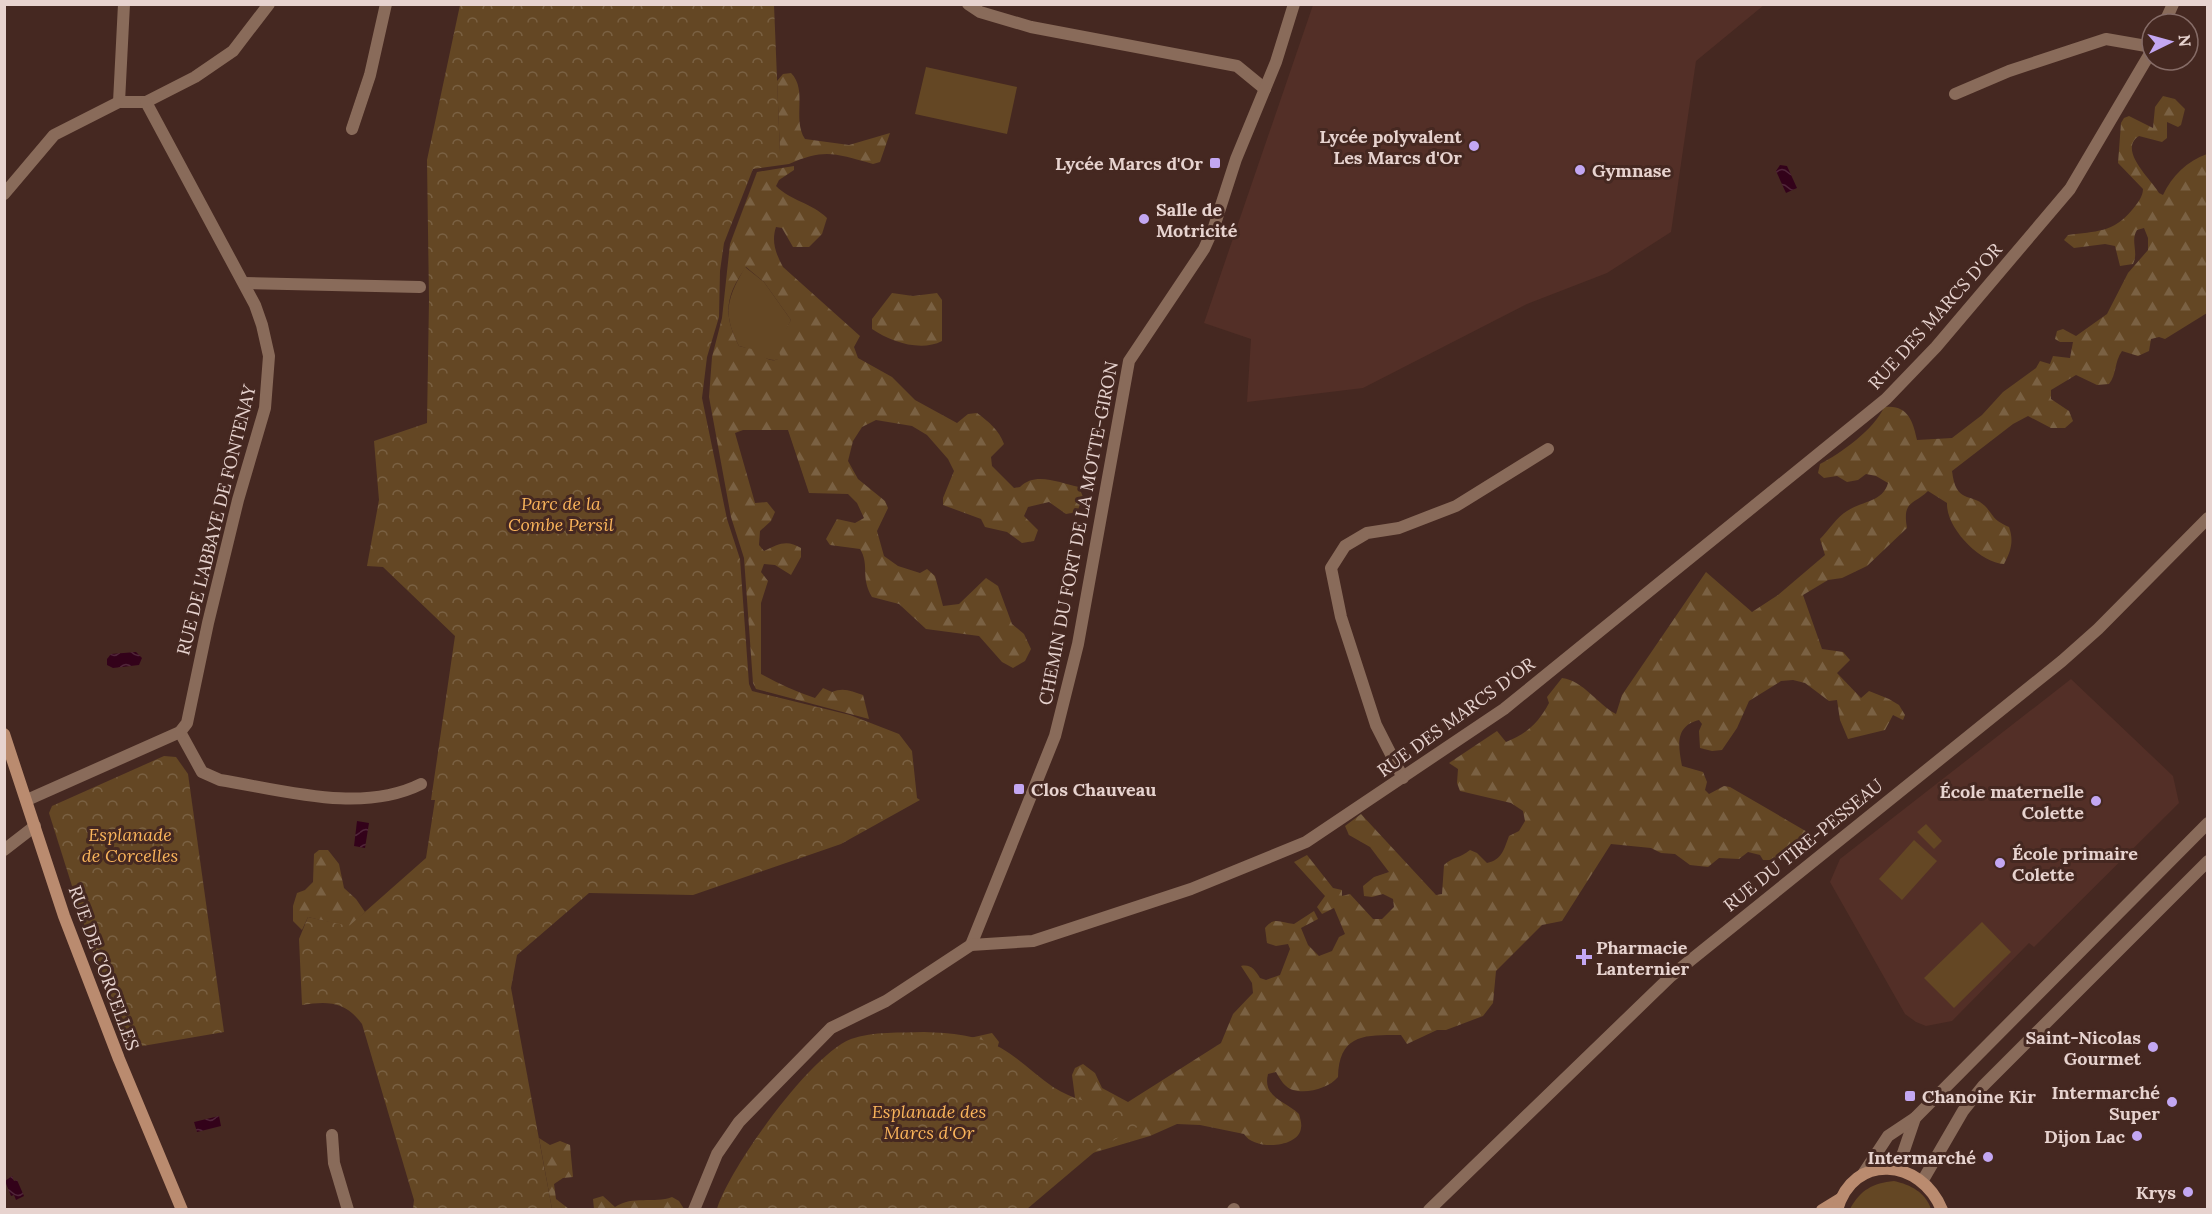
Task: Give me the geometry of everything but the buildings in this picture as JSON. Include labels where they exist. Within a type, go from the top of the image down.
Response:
[{"type":"main road","name":"RUE DE CORCELLES","points":[[4,734],[64,916],[119,1059],[182,1209]]},
{"type":"main road","points":[[1822,1209],[1838,1204],[1850,1185],[1863,1174],[1880,1169],[1898,1168],[1923,1180],[1934,1192],[1942,1209]]},
{"type":"street","points":[[120,102],[124,4]]},
{"type":"street","points":[[4,194],[54,135],[120,102],[146,102],[221,61],[244,39],[269,4]]},
{"type":"street","points":[[352,129],[370,75],[386,4]]},
{"type":"street","points":[[968,4],[980,12],[1031,27],[1237,66],[1265,89]]},
{"type":"street","name":"CHEMIN DU FORT DE LA MOTTE-GIRON","points":[[971,945],[1055,735],[1078,644],[1129,361],[1204,249],[1214,227],[1236,159],[1265,89],[1294,4]]},
{"type":"street","points":[[1955,94],[2009,71],[2106,39],[2140,46]]},
{"type":"street","name":"RUE DES MARCS D'OR","points":[[694,1209],[717,1154],[739,1122],[831,1028],[886,1001],[971,945],[1033,941],[1191,889],[1306,842],[1504,709],[1886,399],[1936,347],[2070,189],[2140,69]]},
{"type":"street","name":"RUE DE L'ABBAYE DE FONTENAY","points":[[146,102],[244,283],[262,326],[269,366],[265,408],[211,611],[191,710],[180,732]]},
{"type":"street","points":[[244,283],[420,287]]},
{"type":"street","points":[[1403,778],[1376,725],[1341,617],[1332,568],[1345,546],[1367,533],[1399,528],[1456,506],[1548,449]]},
{"type":"street","name":"RUE DU TIRE-PESSEAU","points":[[1429,1209],[1671,975],[2062,661],[2098,629],[2208,518]]},
{"type":"street","points":[[27,801],[180,732],[202,772],[220,780],[354,798],[404,793],[421,784]]},
{"type":"street","points":[[1863,1174],[1888,1136],[1915,1118],[2208,823]]},
{"type":"street","points":[[4,850],[35,826]]},
{"type":"street","points":[[1923,1180],[1963,1111],[1983,1086],[2208,861]]},
{"type":"street","points":[[1898,1168],[1915,1118]]},
{"type":"street","points":[[332,1135],[334,1163],[348,1209]]},
{"type":"shaded area","name":"Lycée polyvalent Les Marcs d'Or","points":[[1313,4],[1764,5],[1696,61],[1671,232],[1607,273],[1527,304],[1363,388],[1247,402],[1251,339],[1204,323]]},
{"type":"shaded area","points":[[2071,679],[2173,776],[2179,803],[2034,947],[2029,943],[1952,1021],[1926,1026],[1916,1022],[1905,1014],[1830,882],[1840,859]]},
{"type":"green space","name":"Parc de la Combe Persil","points":[[460,5],[774,5],[780,152],[789,152],[789,164],[753,169],[724,243],[720,271],[719,317],[707,357],[702,398],[727,519],[740,559],[749,684],[752,691],[850,715],[899,734],[912,751],[917,798],[920,800],[841,844],[693,895],[589,893],[517,955],[511,988],[552,1209],[413,1209],[414,1200],[362,1024],[356,1016],[335,1004],[302,1005],[299,939],[308,917],[349,926],[426,858],[435,800],[431,800],[455,636],[383,567],[367,566],[379,500],[374,441],[427,423],[429,300],[427,160]]},
{"type":"green space","points":[[926,67],[1017,87],[1007,134],[915,114]]},
{"type":"green space","points":[[791,73],[799,88],[800,123],[805,139],[849,145],[890,133],[880,162],[873,164],[839,155],[822,154],[789,164],[789,152],[780,152],[777,81],[783,74]]},
{"type":"green space","points":[[2163,96],[2175,99],[2185,109],[2181,125],[2178,127],[2167,122],[2167,138],[2162,142],[2139,136],[2133,142],[2132,149],[2138,165],[2163,195],[2181,170],[2207,154],[2207,313],[2165,339],[2159,337],[2151,339],[2149,351],[2138,356],[2122,351],[2109,384],[2097,385],[2076,375],[2051,390],[2051,399],[2069,411],[2073,421],[2065,428],[2051,428],[2028,416],[2013,424],[1952,471],[1954,482],[1961,493],[1980,502],[1997,520],[2009,527],[2011,546],[2004,564],[1985,558],[1975,551],[1952,523],[1947,503],[1928,491],[1910,504],[1906,512],[1907,528],[1867,566],[1842,578],[1828,580],[1803,595],[1822,649],[1843,652],[1850,660],[1837,673],[1861,698],[1869,691],[1899,705],[1905,715],[1903,720],[1893,715],[1885,730],[1848,739],[1840,720],[1837,700],[1829,701],[1805,683],[1793,680],[1781,681],[1749,701],[1737,728],[1722,750],[1712,751],[1700,748],[1699,731],[1702,724],[1699,720],[1691,723],[1682,732],[1679,744],[1682,766],[1703,772],[1707,782],[1705,790],[1709,794],[1724,786],[1730,787],[1809,833],[1810,840],[1805,844],[1776,859],[1763,860],[1760,855],[1748,852],[1739,859],[1719,858],[1708,867],[1690,865],[1675,854],[1661,853],[1651,848],[1611,844],[1562,921],[1542,925],[1496,971],[1493,1003],[1483,1016],[1446,1030],[1437,1030],[1407,1044],[1401,1035],[1377,1035],[1357,1040],[1349,1044],[1343,1052],[1338,1077],[1318,1089],[1293,1090],[1285,1085],[1276,1072],[1268,1074],[1267,1082],[1271,1093],[1299,1114],[1301,1126],[1298,1135],[1285,1143],[1266,1145],[1249,1139],[1244,1134],[1200,1125],[1177,1124],[1150,1136],[1069,1160],[952,1042],[992,1033],[999,1042],[996,1053],[1077,1113],[1072,1075],[1075,1068],[1083,1064],[1095,1073],[1102,1088],[1128,1102],[1221,1043],[1233,1014],[1253,993],[1252,983],[1241,966],[1250,967],[1260,978],[1266,980],[1280,975],[1290,949],[1288,944],[1276,946],[1267,943],[1265,928],[1268,924],[1278,921],[1294,924],[1314,911],[1318,919],[1301,928],[1308,945],[1319,956],[1332,951],[1339,937],[1345,934],[1334,908],[1322,914],[1317,907],[1325,896],[1294,862],[1307,855],[1333,888],[1342,890],[1342,896],[1350,894],[1373,919],[1382,919],[1394,907],[1393,899],[1383,894],[1372,897],[1364,896],[1363,886],[1374,877],[1389,872],[1370,847],[1349,835],[1345,826],[1361,814],[1436,895],[1442,894],[1444,865],[1450,860],[1470,850],[1477,853],[1487,863],[1496,859],[1502,853],[1509,836],[1519,831],[1525,821],[1523,811],[1511,803],[1460,791],[1457,783],[1458,769],[1449,763],[1497,731],[1506,742],[1532,727],[1549,703],[1547,697],[1562,678],[1577,683],[1616,714],[1622,695],[1706,572],[1752,612],[1778,595],[1825,555],[1820,539],[1839,517],[1877,498],[1885,489],[1888,483],[1876,476],[1866,474],[1858,480],[1847,482],[1837,476],[1824,478],[1818,473],[1820,464],[1865,432],[1884,407],[1898,408],[1908,415],[1917,440],[1952,438],[1982,415],[2003,392],[2036,368],[2040,361],[2050,364],[2053,356],[2070,358],[2073,342],[2060,342],[2055,339],[2057,331],[2063,329],[2076,336],[2107,314],[2128,273],[2148,250],[2148,238],[2144,228],[2137,230],[2134,238],[2135,260],[2133,264],[2120,266],[2115,246],[2105,244],[2074,248],[2064,240],[2068,235],[2111,227],[2125,218],[2138,203],[2143,189],[2118,163],[2121,123],[2129,116],[2153,128],[2155,107]]},
{"type":"green space","points":[[794,166],[794,170],[779,180],[776,186],[827,218],[822,234],[809,247],[793,247],[782,228],[776,227],[775,248],[783,267],[860,336],[854,347],[858,358],[892,377],[915,400],[957,423],[968,414],[977,413],[986,420],[996,430],[1004,444],[991,457],[992,466],[1014,488],[1033,480],[1048,480],[1079,487],[1083,497],[1077,512],[1066,514],[1049,502],[1028,507],[1024,516],[1038,530],[1034,541],[1022,543],[1007,532],[985,527],[981,519],[943,505],[943,498],[954,471],[948,459],[927,435],[912,426],[876,420],[862,427],[853,441],[848,461],[858,479],[885,501],[888,508],[877,531],[884,556],[898,566],[920,573],[927,569],[935,576],[943,606],[959,604],[986,578],[998,586],[1012,624],[1024,634],[1031,649],[1025,661],[1013,668],[1002,662],[979,636],[926,629],[899,604],[872,597],[866,583],[864,560],[860,549],[830,545],[826,539],[837,519],[855,523],[864,518],[857,503],[848,494],[809,493],[788,430],[743,430],[735,433],[755,503],[767,502],[775,512],[771,521],[760,531],[759,545],[764,551],[787,543],[801,548],[801,557],[791,575],[775,565],[764,564],[761,572],[768,581],[761,603],[761,674],[788,688],[815,698],[823,688],[832,692],[844,690],[863,695],[869,719],[756,689],[753,683],[744,558],[731,517],[709,397],[712,357],[722,318],[730,244],[757,172]],"holes":[[[746,267],[764,282],[791,320],[777,344],[781,358],[774,360],[767,359],[755,350],[739,346],[730,325],[730,297]]]},
{"type":"green space","points":[[745,267],[764,282],[791,320],[785,332],[781,359],[770,360],[739,346],[730,324],[731,297]]},
{"type":"green space","points":[[892,293],[913,296],[937,293],[942,300],[942,341],[925,346],[906,344],[872,329],[872,319]]},
{"type":"green space","name":"Esplanade de Corcelles","points":[[164,756],[176,757],[188,774],[224,1032],[131,1048],[96,962],[49,813],[52,806]]},
{"type":"green space","points":[[1926,824],[1942,841],[1934,849],[1917,832]]},
{"type":"green space","points":[[1914,840],[1937,861],[1902,900],[1879,879]]},
{"type":"green space","points":[[319,850],[328,850],[339,864],[344,888],[365,912],[349,927],[308,917],[302,930],[293,921],[293,906],[297,893],[305,890],[313,882],[314,854]]},
{"type":"green space","points":[[1982,922],[2011,952],[1954,1008],[1924,978]]},
{"type":"green space","name":"Esplanade des Marcs d'Or","points":[[924,1032],[983,1040],[1001,1048],[1053,1087],[1072,1097],[1103,1105],[1134,1106],[1141,1125],[1098,1149],[1027,1209],[717,1209],[725,1190],[754,1141],[794,1089],[834,1049],[851,1039],[868,1035]]},
{"type":"green space","points":[[539,1138],[550,1145],[560,1141],[570,1145],[573,1177],[563,1178],[554,1184],[556,1199],[569,1209],[552,1209]]},
{"type":"green space","points":[[1894,1181],[1917,1190],[1931,1209],[1850,1209],[1863,1192],[1880,1184]]},
{"type":"green space","points":[[603,1196],[615,1207],[629,1201],[672,1197],[679,1201],[684,1209],[594,1209],[593,1199]]},
{"type":"water","points":[[1780,165],[1787,166],[1797,188],[1786,193],[1776,171]]},
{"type":"water","points":[[136,652],[142,658],[139,665],[113,668],[107,665],[107,659],[111,654]]},
{"type":"water","points":[[357,821],[369,823],[365,848],[354,846]]},
{"type":"water","points":[[219,1116],[221,1126],[197,1132],[194,1122]]},
{"type":"water","points":[[12,1176],[14,1181],[17,1180],[24,1196],[16,1200],[14,1195],[11,1196],[5,1181]]},
{"type":"place","name":"Lycée polyvalent Les Marcs d'Or","points":[[1474,146]]},
{"type":"place","name":"Lycée Marcs d'Or","points":[[1215,163]]},
{"type":"place","name":"Gymnase","points":[[1580,170]]},
{"type":"place","name":"Salle de Motricité","points":[[1144,219]]},
{"type":"place","name":"Clos Chauveau","points":[[1019,789]]},
{"type":"place","name":"École maternelle Colette","points":[[2096,801]]},
{"type":"place","name":"École primaire Colette","points":[[2000,863]]},
{"type":"place","name":"Pharmacie Lanternier","points":[[1584,957]]},
{"type":"place","name":"Saint-Nicolas Gourmet","points":[[2153,1047]]},
{"type":"place","name":"Chanoine Kir","points":[[1910,1096]]},
{"type":"place","name":"Intermarché Super","points":[[2172,1102]]},
{"type":"place","name":"Dijon Lac","points":[[2137,1136]]},
{"type":"place","name":"Intermarché","points":[[1988,1157]]},
{"type":"place","name":"Krys","points":[[2188,1192]]}]
